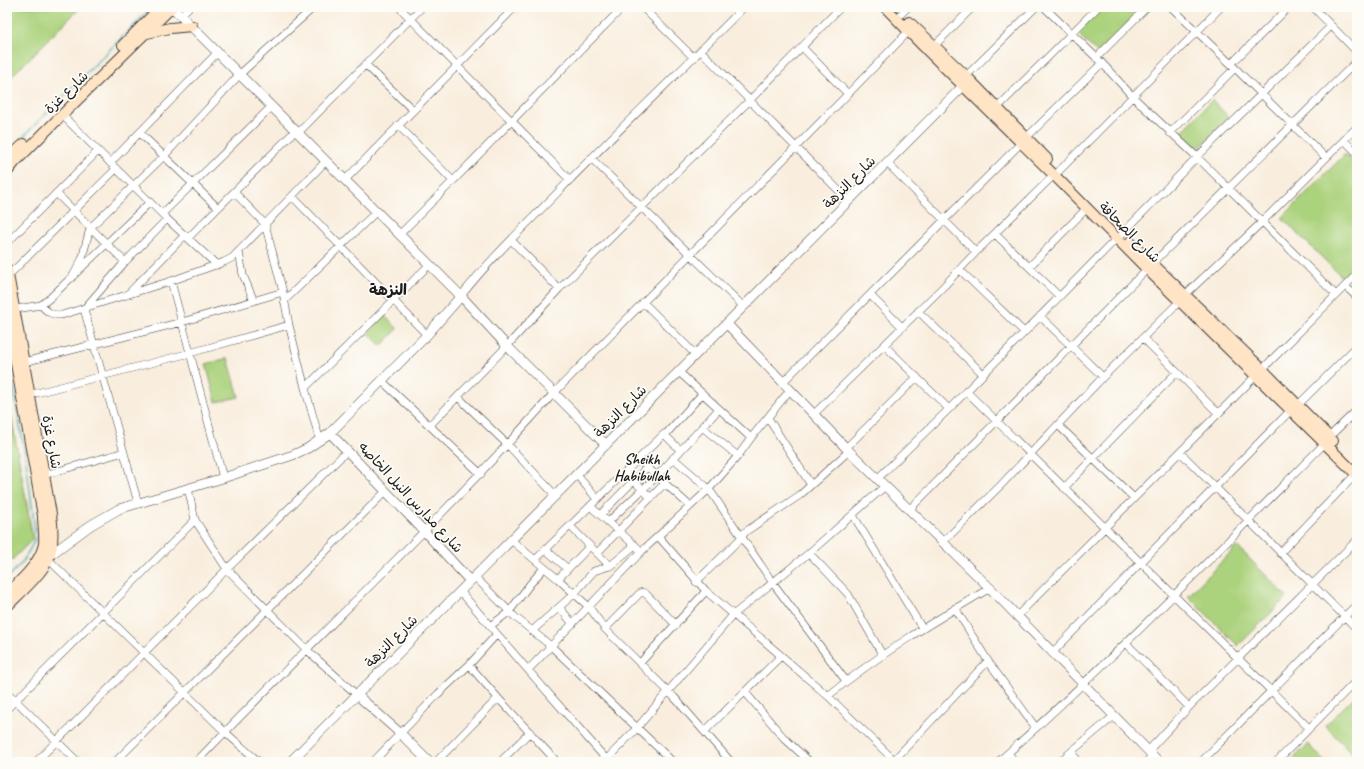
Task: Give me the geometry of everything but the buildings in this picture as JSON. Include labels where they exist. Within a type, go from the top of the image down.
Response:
[{"type":"main road","points":[[144,30],[150,7]]},
{"type":"main road","points":[[144,30],[161,7]]},
{"type":"main road","points":[[144,30],[172,7]]},
{"type":"main road","name":"شارع الصحافة","points":[[885,7],[964,81],[1119,236],[1259,372],[1357,471]]},
{"type":"main road","name":"شارع الصحافة","points":[[901,9],[964,81],[997,108],[1023,140]]},
{"type":"main road","points":[[144,30],[192,26]]},
{"type":"main road","name":"شارع غزة","points":[[7,172],[144,30]]},
{"type":"main road","name":"شارع غزة","points":[[7,160],[144,30]]},
{"type":"main road","name":"شارع الصحافة","points":[[1057,173],[1088,208],[1119,236]]},
{"type":"main road","name":"شارع غزة","points":[[7,594],[35,564],[43,545],[44,537],[42,508],[10,311],[8,272]]},
{"type":"main road","name":"شارع غزة","points":[[7,606],[33,580],[49,557],[53,537],[44,475],[24,362],[10,311]]},
{"type":"street","points":[[172,7],[461,296],[507,346],[606,445]]},
{"type":"street","points":[[181,15],[189,7]]},
{"type":"street","points":[[72,278],[82,259],[90,228],[164,156],[240,74],[314,7]]},
{"type":"street","points":[[399,7],[570,180]]},
{"type":"street","points":[[126,296],[297,132],[422,7]]},
{"type":"street","points":[[345,180],[515,7]]},
{"type":"street","points":[[399,235],[623,7]]},
{"type":"street","points":[[642,7],[694,58]]},
{"type":"street","points":[[259,762],[225,732],[49,557],[106,516],[119,509],[223,478],[293,455],[330,433],[427,335],[488,264],[511,240],[591,158],[744,7]]},
{"type":"street","points":[[429,426],[507,346],[559,289],[750,100],[841,7]]},
{"type":"street","points":[[934,46],[973,7]]},
{"type":"street","points":[[964,81],[1036,7]]},
{"type":"street","points":[[1044,7],[1099,60],[1133,97],[1170,133],[1198,157],[1336,295]]},
{"type":"street","points":[[997,108],[1098,7]]},
{"type":"street","points":[[783,382],[1023,140],[1147,7]]},
{"type":"street","points":[[1171,7],[1326,158]]},
{"type":"street","points":[[814,414],[1133,97],[1221,7]]},
{"type":"street","points":[[1170,133],[1289,7]]},
{"type":"street","points":[[1313,7],[1357,52]]},
{"type":"street","points":[[877,479],[949,409],[1059,296],[1331,26]]},
{"type":"street","points":[[196,762],[425,532],[508,445],[554,393],[909,31]]},
{"type":"street","points":[[802,47],[848,94]]},
{"type":"street","points":[[701,51],[849,201]]},
{"type":"street","points":[[110,163],[218,52]]},
{"type":"street","points":[[909,510],[1150,266],[1357,61]]},
{"type":"street","points":[[366,64],[413,110]]},
{"type":"street","name":"شارع النزهة","points":[[290,762],[887,163],[964,81]]},
{"type":"street","points":[[84,309],[193,184],[272,106]]},
{"type":"street","points":[[62,115],[133,186],[217,265]]},
{"type":"street","points":[[398,125],[453,181]]},
{"type":"street","points":[[943,542],[1103,377],[1357,127]]},
{"type":"street","points":[[140,133],[218,208]]},
{"type":"street","points":[[1344,140],[1357,153]]},
{"type":"street","points":[[7,243],[98,151]]},
{"type":"street","points":[[591,158],[744,307]]},
{"type":"street","points":[[41,305],[46,311],[54,315],[62,315],[171,281],[217,265],[232,258],[326,161]]},
{"type":"street","points":[[887,163],[976,252]]},
{"type":"street","points":[[8,272],[74,212],[116,169]]},
{"type":"street","points":[[234,192],[265,224],[283,292],[289,325],[305,388],[320,440]]},
{"type":"street","points":[[57,194],[125,262]]},
{"type":"street","points":[[292,196],[395,300],[427,335]]},
{"type":"street","points":[[10,311],[41,305],[72,278],[150,202]]},
{"type":"street","points":[[1029,267],[1088,208]]},
{"type":"street","points":[[284,301],[377,212]]},
{"type":"street","points":[[995,234],[1059,296]]},
{"type":"street","points":[[511,240],[559,289]]},
{"type":"street","points":[[239,252],[243,275],[254,301]]},
{"type":"street","points":[[305,388],[429,265]]},
{"type":"street","points":[[960,270],[1024,332]]},
{"type":"street","points":[[1018,616],[1357,274]]},
{"type":"street","points":[[171,281],[223,478]]},
{"type":"street","points":[[1345,286],[1357,297]]},
{"type":"street","points":[[24,362],[182,322],[283,292]]},
{"type":"street","points":[[870,295],[902,327]]},
{"type":"street","points":[[643,302],[696,355]]},
{"type":"street","points":[[84,309],[138,503]]},
{"type":"street","points":[[918,312],[983,374]]},
{"type":"street","points":[[1040,316],[1103,377]]},
{"type":"street","points":[[727,324],[884,487],[943,542],[1018,616],[1152,758],[1189,707],[1357,540]]},
{"type":"street","points":[[30,395],[289,325]]},
{"type":"street","points":[[1142,338],[1218,413]]},
{"type":"street","points":[[884,345],[949,409]]},
{"type":"street","points":[[1052,653],[1214,488],[1357,346]]},
{"type":"street","points":[[678,372],[751,438]]},
{"type":"street","points":[[1064,488],[1177,372]]},
{"type":"street","points":[[696,582],[752,526],[800,495],[811,485],[848,450],[918,378]]},
{"type":"street","points":[[382,381],[480,474]]},
{"type":"street","points":[[528,670],[642,551],[709,488],[738,456],[790,390]]},
{"type":"street","points":[[966,391],[1309,728]]},
{"type":"street","points":[[535,560],[638,458],[664,434],[665,435],[702,394]]},
{"type":"street","points":[[458,397],[508,445],[556,496]]},
{"type":"street","points":[[608,522],[657,476],[719,409]]},
{"type":"street","points":[[998,762],[1126,643],[1357,410]]},
{"type":"street","points":[[768,418],[811,485]]},
{"type":"street","points":[[1058,425],[1134,498]]},
{"type":"street","points":[[702,426],[738,456]]},
{"type":"street","name":"شارع مدارس النيل الخاصه","points":[[330,433],[472,579]]},
{"type":"street","points":[[665,435],[680,450]]},
{"type":"street","points":[[36,762],[227,569],[347,451]]},
{"type":"street","points":[[44,475],[124,452]]},
{"type":"street","points":[[1180,452],[1214,488],[1357,629]]},
{"type":"street","points":[[638,458],[690,506]]},
{"type":"street","points":[[673,458],[709,488],[773,583],[846,681]]},
{"type":"street","points":[[600,515],[647,467]]},
{"type":"street","points":[[1280,553],[1357,471]]},
{"type":"street","points":[[625,472],[651,498]]},
{"type":"street","points":[[577,475],[597,499]]},
{"type":"street","points":[[597,553],[665,483]]},
{"type":"street","points":[[460,591],[605,761],[637,728],[732,615],[773,583],[884,487]]},
{"type":"street","points":[[188,488],[195,520],[227,569],[308,650],[401,734],[429,762]]},
{"type":"street","points":[[115,762],[386,491]]},
{"type":"street","points":[[590,506],[642,551]]},
{"type":"street","points":[[853,514],[922,628]]},
{"type":"street","points":[[7,709],[195,520]]},
{"type":"street","points":[[570,526],[610,566]]},
{"type":"street","points":[[658,536],[696,582],[732,615],[828,696],[895,761],[988,661]]},
{"type":"street","points":[[511,540],[558,579],[588,608],[605,629],[705,731],[731,762]]},
{"type":"street","points":[[532,631],[574,594],[594,571],[610,566],[635,545]]},
{"type":"street","points":[[558,579],[590,546]]},
{"type":"street","points":[[546,550],[568,569]]},
{"type":"street","points":[[808,553],[848,594],[883,656]]},
{"type":"street","points":[[490,626],[509,612],[544,568]]},
{"type":"street","points":[[472,579],[509,612],[551,646],[670,761]]},
{"type":"street","points":[[828,696],[846,681],[922,628],[990,588]]},
{"type":"street","points":[[640,663],[676,626],[706,591]]},
{"type":"street","points":[[605,629],[642,592],[646,594],[676,626]]},
{"type":"street","points":[[1201,762],[1357,604]]},
{"type":"street","points":[[559,606],[573,624]]},
{"type":"street","points":[[955,608],[988,661],[1036,728]]},
{"type":"street","points":[[373,762],[438,694],[469,665],[497,634]]},
{"type":"street","points":[[1126,643],[1189,707]]},
{"type":"street","points":[[705,731],[781,656]]},
{"type":"street","points":[[469,665],[557,762]]},
{"type":"street","points":[[1276,762],[1357,680]]},
{"type":"street","points":[[7,692],[78,762]]},
{"type":"street","points":[[746,692],[784,738],[810,762]]},
{"type":"street","points":[[436,762],[498,698]]},
{"type":"street","points":[[1059,762],[1114,716]]},
{"type":"street","points":[[500,762],[530,732]]},
{"type":"street","points":[[1071,752],[1079,762]]},
{"type":"street","points":[[1008,753],[1015,762]]},
{"type":"green space","points":[[7,7],[81,7],[7,81]]},
{"type":"green space","points":[[1100,7],[1144,7],[1098,54],[1076,32]]},
{"type":"green space","points":[[1212,100],[1229,117],[1198,149],[1181,133]]},
{"type":"green space","points":[[1345,154],[1357,165],[1357,265],[1344,279],[1282,218]]},
{"type":"green space","points":[[385,316],[398,329],[381,346],[368,333]]},
{"type":"green space","points":[[228,358],[239,397],[216,402],[206,364]]},
{"type":"green space","points":[[7,392],[33,539],[7,565]]},
{"type":"green space","points":[[1237,546],[1287,597],[1238,646],[1188,596]]},
{"type":"green space","points":[[1357,694],[1357,758],[1325,726]]},
{"type":"green space","points":[[1308,744],[1325,762],[1290,762]]},
{"type":"waterway","points":[[12,148],[152,7]]},
{"type":"waterway","points":[[7,351],[26,460],[36,538],[22,563],[7,578]]},
{"type":"district","name":"النزهة","points":[[388,290]]},
{"type":"district","name":"Sheikh Habibullah","points":[[642,468]]}]
